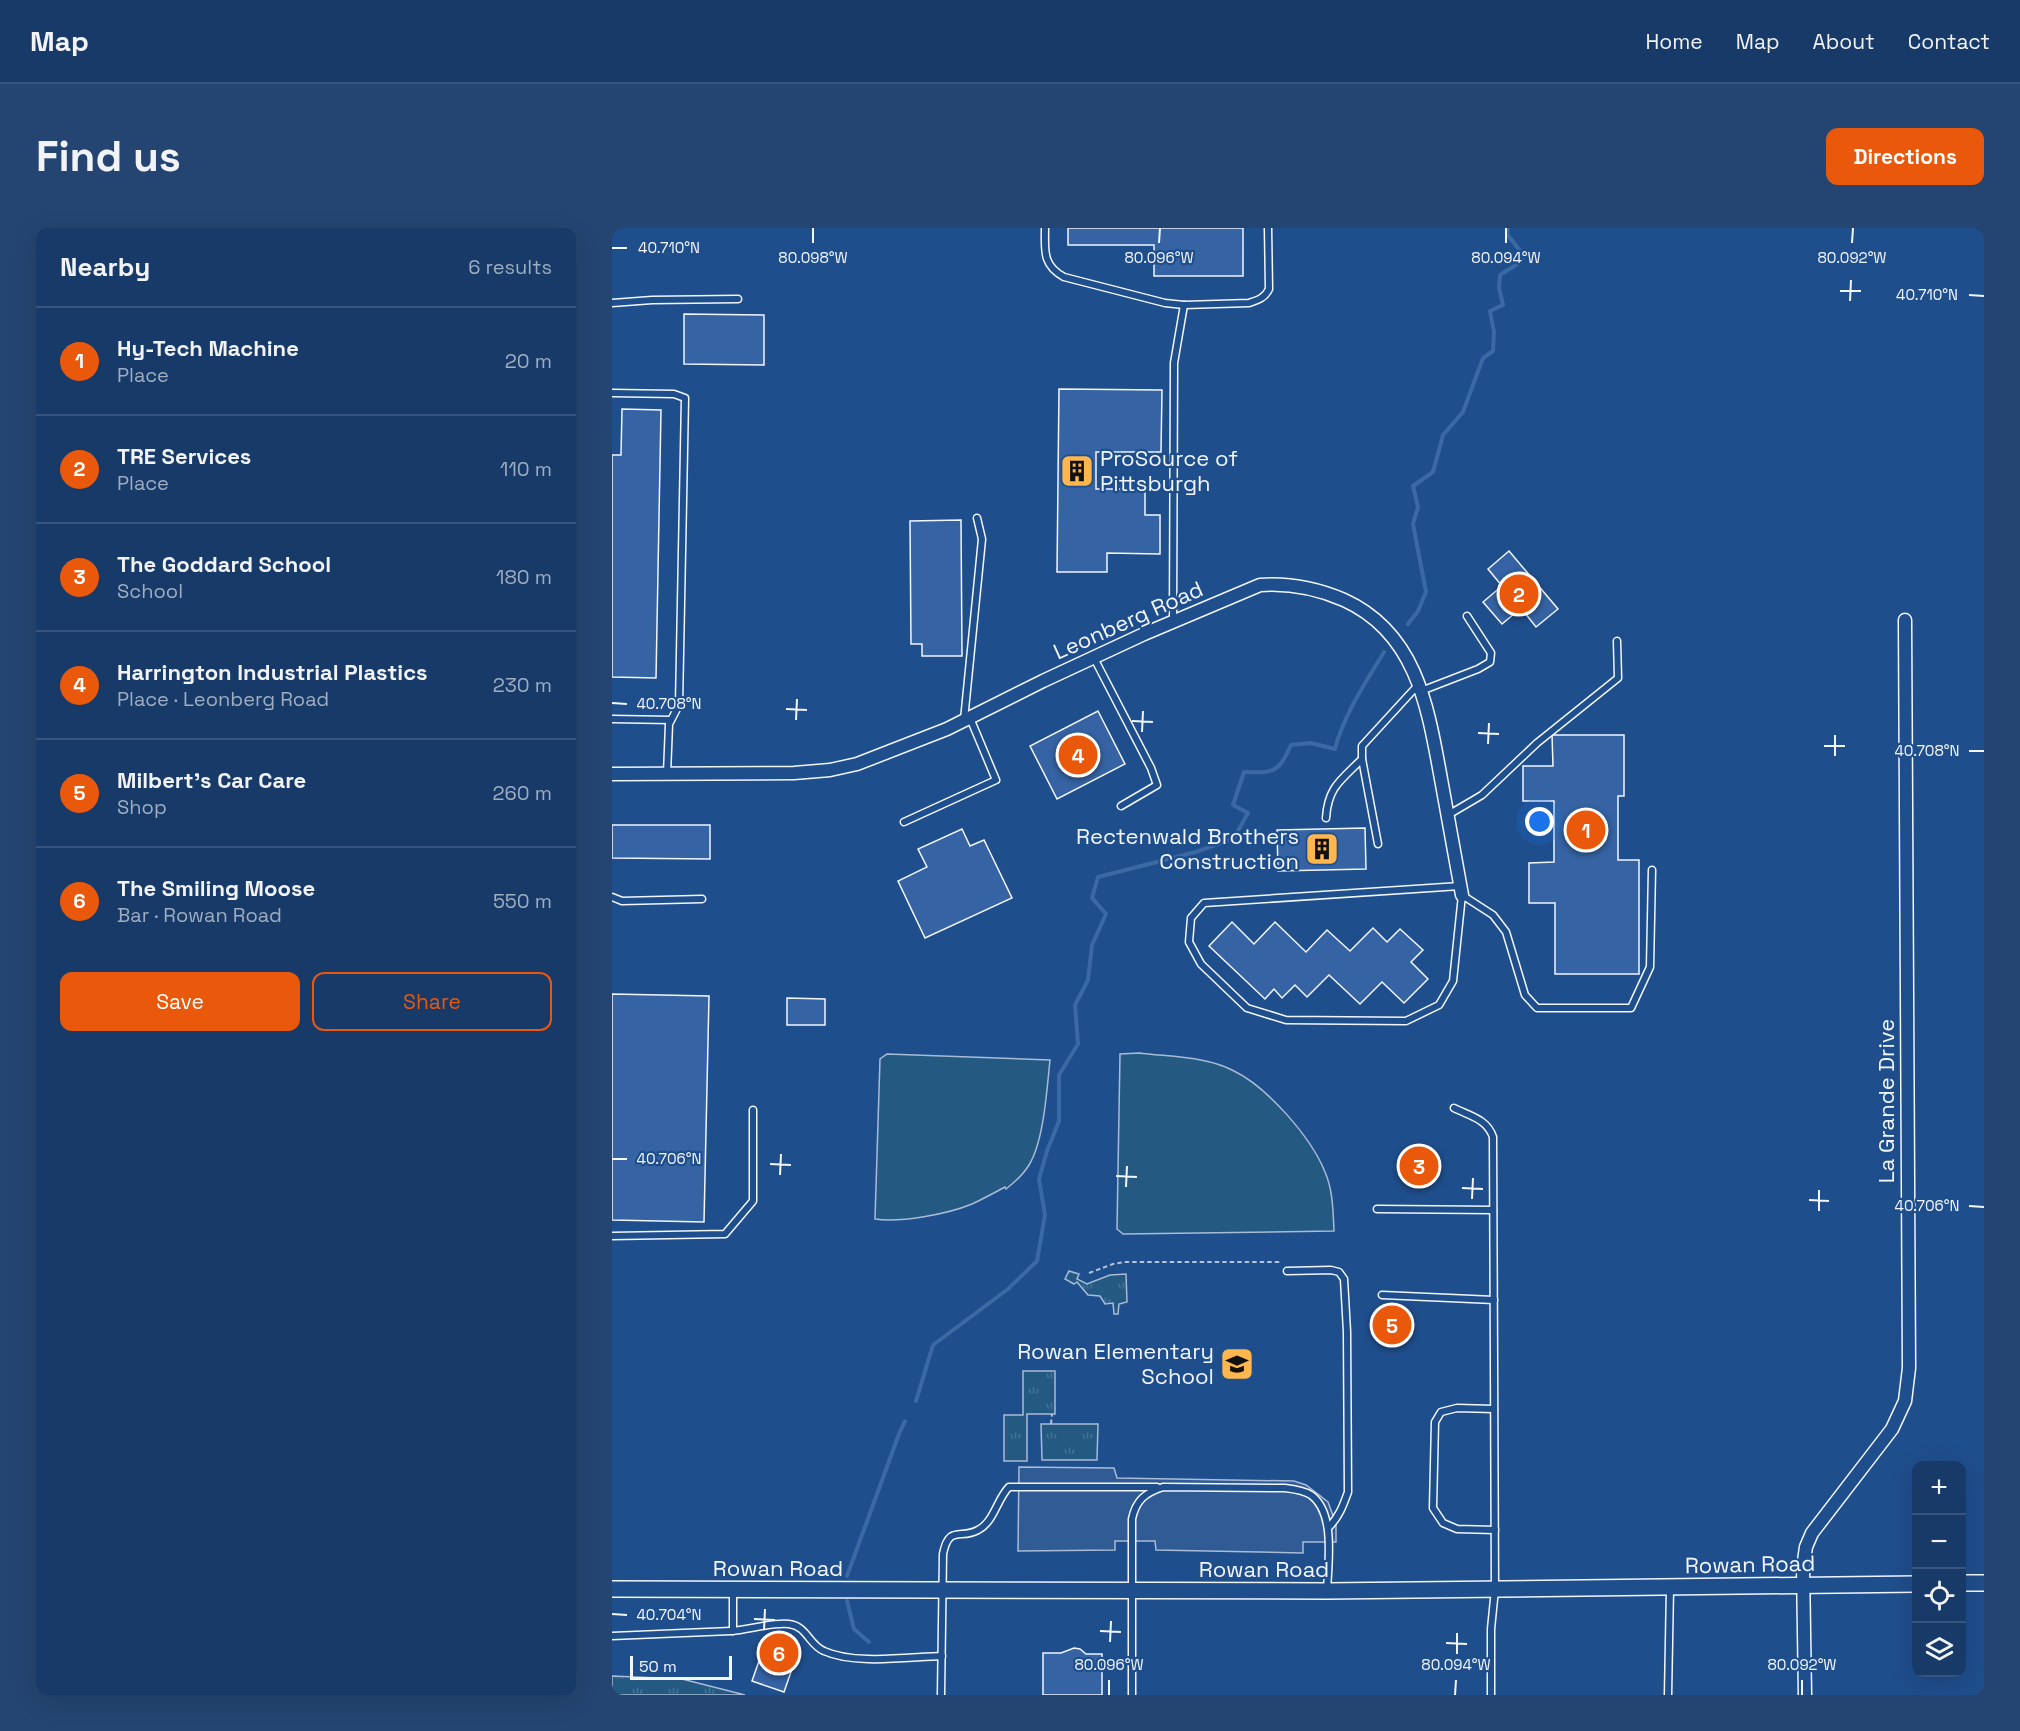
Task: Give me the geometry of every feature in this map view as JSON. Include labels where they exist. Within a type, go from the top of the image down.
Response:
[{"type":"street","name":"Leonberg Road","points":[[612,774],[794,773],[830,770],[880,757],[967,719],[1094,657],[1173,622],[1260,585],[1279,584],[1326,592],[1366,612],[1383,626],[1404,654],[1420,688],[1432,729],[1461,891]]},
{"type":"street","name":"La Grande Drive","points":[[1805,1695],[1803,1568],[1806,1547],[1812,1533],[1892,1430],[1905,1401],[1909,1368],[1905,620]]},
{"type":"street","points":[[1966,1583],[1984,1583]]},
{"type":"street","name":"Rowan Road","points":[[612,1589],[1132,1592],[1912,1584]]},
{"type":"lane","points":[[1045,228],[1046,254],[1049,265],[1055,272],[1075,280],[1165,303],[1184,305],[1249,303],[1260,300],[1266,295],[1269,289],[1268,228]]},
{"type":"lane","points":[[612,303],[738,299]]},
{"type":"lane","points":[[1173,622],[1174,363],[1184,305]]},
{"type":"lane","points":[[612,393],[674,394],[685,398],[679,705],[669,724],[667,774]]},
{"type":"lane","points":[[904,822],[996,780],[967,719],[982,539],[977,518]]},
{"type":"lane","points":[[1378,844],[1362,759],[1362,746],[1420,688],[1478,669],[1490,662],[1491,653],[1467,615]]},
{"type":"lane","points":[[1448,815],[1482,795],[1537,742],[1617,678],[1617,642]]},
{"type":"lane","points":[[1094,657],[1151,768],[1157,785],[1121,806]]},
{"type":"lane","points":[[612,719],[671,720]]},
{"type":"lane","points":[[1326,818],[1327,800],[1334,787],[1362,759]]},
{"type":"lane","points":[[1461,891],[1453,981],[1439,1005],[1406,1021],[1287,1020],[1247,1008],[1201,964],[1189,942],[1191,918],[1204,903],[1461,891],[1493,915],[1506,932],[1525,995],[1537,1008],[1631,1008],[1650,967],[1652,870]]},
{"type":"lane","points":[[612,897],[621,901],[702,899]]},
{"type":"lane","points":[[1454,1108],[1484,1122],[1490,1128],[1493,1137],[1495,1589],[1491,1629],[1490,1693]]},
{"type":"lane","points":[[612,1236],[725,1234],[753,1201],[753,1110]]},
{"type":"lane","points":[[1377,1209],[1493,1210]]},
{"type":"lane","points":[[1287,1271],[1331,1270],[1339,1272],[1344,1280],[1347,1332],[1348,1492],[1343,1508],[1328,1528]]},
{"type":"lane","points":[[1382,1295],[1494,1300]]},
{"type":"lane","points":[[1494,1409],[1457,1408],[1441,1412],[1435,1422],[1433,1508],[1443,1523],[1458,1529],[1495,1530]]},
{"type":"lane","points":[[942,1695],[942,1591],[945,1542],[952,1535],[977,1531],[987,1523],[1001,1495],[1009,1487],[1284,1488],[1301,1490],[1312,1496],[1323,1510],[1328,1528],[1327,1591]]},
{"type":"lane","points":[[1132,1695],[1132,1519],[1141,1498],[1163,1487]]},
{"type":"lane","points":[[1668,1695],[1670,1587]]},
{"type":"lane","points":[[733,1590],[733,1631]]},
{"type":"lane","points":[[612,1636],[733,1631],[788,1623],[798,1626],[823,1651],[875,1659],[942,1656]]},
{"type":"path","points":[[1089,1274],[1124,1262],[1282,1262]]},
{"type":"path","points":[[1051,1424],[1052,1414]]},
{"type":"green space","points":[[1139,1053],[1212,1062],[1247,1078],[1274,1101],[1310,1144],[1325,1172],[1331,1193],[1334,1231],[1123,1234],[1117,1229],[1120,1054]]},
{"type":"green space","points":[[887,1054],[1050,1060],[1044,1114],[1038,1142],[1029,1165],[1016,1181],[1006,1189],[1005,1187],[962,1208],[910,1219],[875,1219],[880,1059]]},
{"type":"green space","points":[[1069,1271],[1079,1274],[1077,1279],[1087,1284],[1110,1275],[1126,1274],[1127,1302],[1119,1304],[1118,1314],[1114,1314],[1113,1303],[1105,1304],[1100,1296],[1088,1295],[1077,1282],[1074,1284],[1065,1279]]},
{"type":"green space","points":[[1023,1371],[1055,1371],[1055,1414],[1027,1414],[1027,1461],[1004,1461],[1004,1415],[1023,1415]]},
{"type":"green space","points":[[1041,1424],[1098,1424],[1097,1460],[1042,1460]]},
{"type":"green space","points":[[612,1676],[682,1679],[745,1695],[612,1695]]},
{"type":"shaded area","points":[[1019,1467],[1114,1468],[1117,1478],[1294,1481],[1306,1485],[1328,1502],[1336,1524],[1336,1542],[1303,1542],[1303,1553],[1156,1550],[1155,1541],[1115,1541],[1115,1550],[1018,1551]]},
{"type":"building","points":[[1068,228],[1243,228],[1243,276],[1154,276],[1154,245],[1068,245]]},
{"type":"building","points":[[684,314],[764,315],[764,365],[684,364]]},
{"type":"building","name":"ProSource of Pittsburgh","points":[[1059,389],[1162,390],[1161,452],[1096,452],[1096,489],[1145,489],[1145,515],[1160,515],[1160,554],[1107,553],[1107,572],[1057,572]]},
{"type":"building","points":[[622,409],[661,410],[656,678],[612,677],[612,455],[621,455]]},
{"type":"building","points":[[961,520],[962,656],[922,656],[922,644],[911,644],[910,521]]},
{"type":"building","points":[[1509,551],[1558,609],[1536,627],[1521,608],[1502,624],[1483,602],[1502,586],[1488,569]]},
{"type":"building","points":[[1098,711],[1125,764],[1057,799],[1030,746]]},
{"type":"building","points":[[1552,735],[1624,735],[1624,796],[1618,796],[1618,860],[1639,860],[1639,974],[1555,974],[1555,903],[1529,903],[1529,863],[1554,862],[1554,801],[1523,801],[1523,766],[1553,766]]},
{"type":"building","points":[[612,825],[710,825],[710,859],[612,858]]},
{"type":"building","name":"Rectenwald Brothers Construction","points":[[1365,828],[1366,869],[1278,871],[1277,830]]},
{"type":"building","points":[[962,829],[970,846],[984,840],[1012,898],[925,938],[898,881],[927,867],[918,849]]},
{"type":"building","points":[[1232,922],[1254,944],[1275,922],[1306,952],[1327,930],[1350,951],[1373,928],[1387,942],[1400,929],[1423,950],[1411,962],[1428,979],[1404,1003],[1382,982],[1360,1004],[1329,975],[1307,997],[1295,985],[1282,998],[1274,989],[1265,999],[1209,946]]},
{"type":"building","points":[[612,994],[709,996],[704,1222],[612,1220]]},
{"type":"building","points":[[787,998],[825,999],[825,1025],[787,1025]]},
{"type":"building","points":[[767,1638],[799,1649],[784,1692],[752,1681]]},
{"type":"building","points":[[1074,1648],[1086,1654],[1102,1654],[1102,1695],[1043,1695],[1043,1653],[1061,1653]]},
{"type":"waterway","points":[[1408,624],[1418,611],[1426,592],[1413,524],[1418,507],[1413,486],[1433,472],[1443,435],[1463,412],[1483,358],[1493,351],[1494,332],[1490,311],[1503,305],[1499,288],[1500,275],[1519,263],[1524,256],[1507,234],[1508,228]]},
{"type":"waterway","points":[[916,1401],[933,1345],[1008,1289],[1037,1261],[1045,1215],[1039,1179],[1059,1121],[1059,1075],[1078,1044],[1075,1005],[1088,980],[1092,945],[1106,914],[1092,898],[1098,877],[1196,852],[1234,838],[1248,813],[1233,805],[1244,772],[1263,772],[1274,769],[1283,761],[1291,745],[1311,743],[1335,749],[1350,711],[1384,652]]},
{"type":"waterway","points":[[847,1576],[905,1421]]},
{"type":"waterway","points":[[847,1601],[854,1629],[869,1642]]},
{"type":"place","name":"ProSource of Pittsburgh","points":[[1077,471]]},
{"type":"place","name":"TRE Services","points":[[1519,594]]},
{"type":"place","name":"Harrington Industrial Plastics","points":[[1078,755]]},
{"type":"place","name":"Hy-Tech Machine","points":[[1586,830]]},
{"type":"place","name":"Rectenwald Brothers Construction","points":[[1322,849]]},
{"type":"place","name":"The Goddard School","points":[[1419,1166]]},
{"type":"place","name":"Milbert's Car Care","points":[[1392,1325]]},
{"type":"place","name":"Rowan Elementary School","points":[[1237,1364]]},
{"type":"place","name":"The Smiling Moose","points":[[779,1653]]}]
